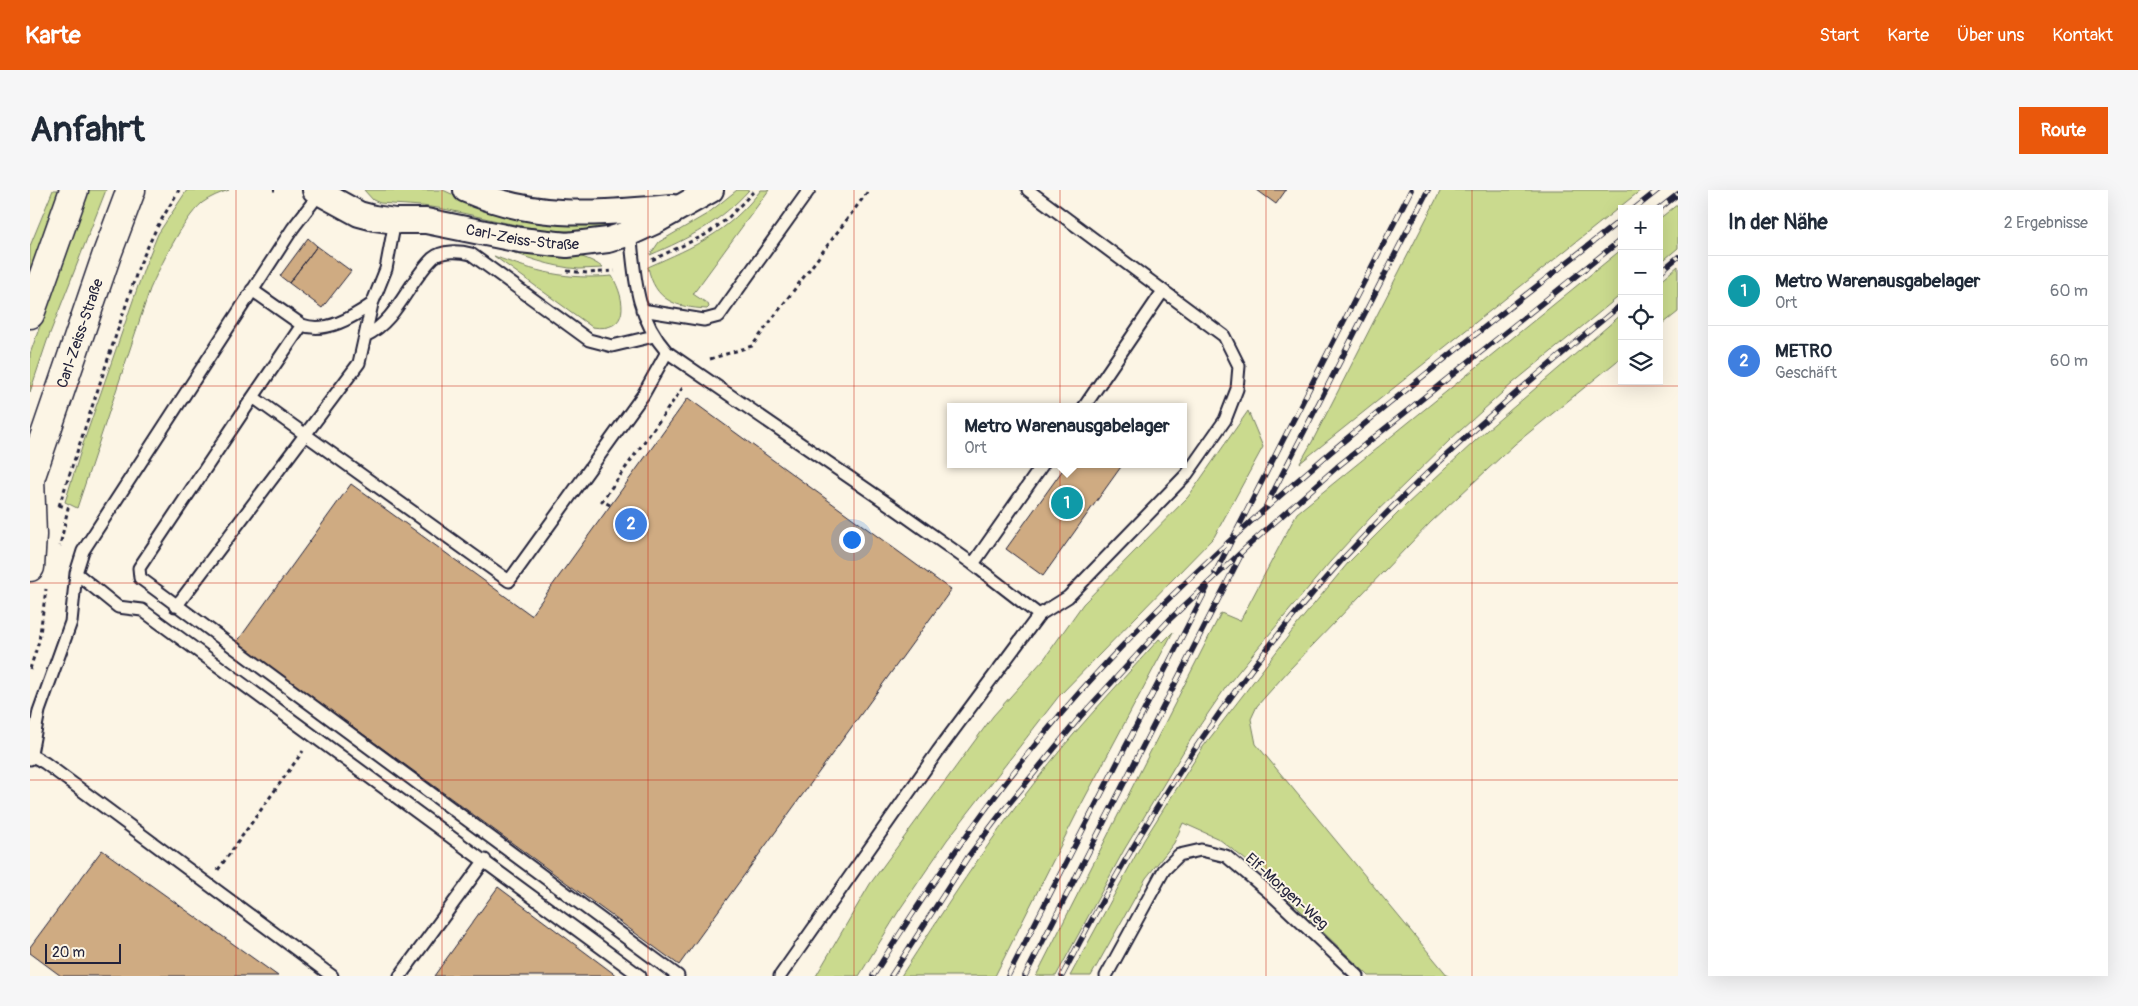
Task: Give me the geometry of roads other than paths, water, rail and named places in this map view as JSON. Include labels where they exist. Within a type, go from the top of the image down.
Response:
[{"type":"main road","points":[[30,314],[74,190]]},
{"type":"main road","name":"Carl-Zeiss-Straße","points":[[30,479],[107,254],[131,190]]},
{"type":"main road","points":[[30,479],[32,536],[30,567]]},
{"type":"street","points":[[346,190],[350,201],[359,214]]},
{"type":"street","name":"Carl-Zeiss-Straße","points":[[466,190],[514,206],[546,212],[587,214],[629,222]]},
{"type":"street","name":"Carl-Zeiss-Straße","points":[[319,191],[359,214],[396,221],[444,223],[549,244],[567,245],[600,241],[629,222],[680,206],[710,190]]},
{"type":"lane","points":[[642,310],[704,320],[719,316],[809,190]]},
{"type":"lane","points":[[780,976],[938,751],[1040,615],[1068,597],[1187,474],[1225,420],[1237,389],[1239,366],[1224,336],[1028,190]]},
{"type":"lane","points":[[319,191],[252,290],[82,551],[76,573],[71,622],[39,711],[30,757],[44,763],[332,976]]},
{"type":"lane","points":[[175,606],[359,363],[372,304],[386,270],[396,221]]},
{"type":"lane","points":[[629,222],[637,287],[642,310],[654,336],[667,352],[973,564],[1040,615]]},
{"type":"lane","points":[[365,336],[381,327],[434,257],[447,253],[465,252],[485,264],[589,340],[612,346],[654,336]]},
{"type":"lane","points":[[252,290],[302,325],[319,328],[336,323],[372,304]]},
{"type":"lane","points":[[1087,403],[1164,291]]},
{"type":"lane","points":[[302,325],[139,568],[140,578],[175,606],[678,976]]},
{"type":"lane","points":[[253,397],[509,581],[643,395],[667,352]]},
{"type":"lane","points":[[973,564],[1041,468]]},
{"type":"lane","points":[[76,573],[118,607],[142,610],[485,860],[640,976]]},
{"type":"lane","name":"Elf-Morgen-Weg","points":[[1106,976],[1164,870],[1179,855],[1201,850],[1226,856],[1272,894],[1358,976]]},
{"type":"lane","points":[[400,976],[485,860]]},
{"type":"railway","points":[[1215,573],[1411,190]]},
{"type":"railway","points":[[1266,506],[1428,190]]},
{"type":"railway","points":[[1639,205],[1658,190]]},
{"type":"railway","points":[[1663,206],[1678,194]]},
{"type":"railway","points":[[873,976],[926,893],[1012,774],[1075,698],[1167,600],[1228,542],[1356,431],[1618,222]]},
{"type":"railway","points":[[891,976],[968,857],[999,816],[1080,717],[1170,619],[1250,544],[1337,467],[1618,242]]},
{"type":"railway","points":[[1663,270],[1678,257]]},
{"type":"railway","points":[[1062,976],[1127,857],[1163,798],[1200,741],[1281,631],[1371,529],[1431,470],[1525,385],[1618,307]]},
{"type":"railway","points":[[1025,976],[1240,557]]},
{"type":"railway","points":[[1008,976],[1207,588]]},
{"type":"place","name":"Metro Warenausgabelager","points":[[1067,503]]},
{"type":"place","name":"METRO","points":[[631,524]]}]
